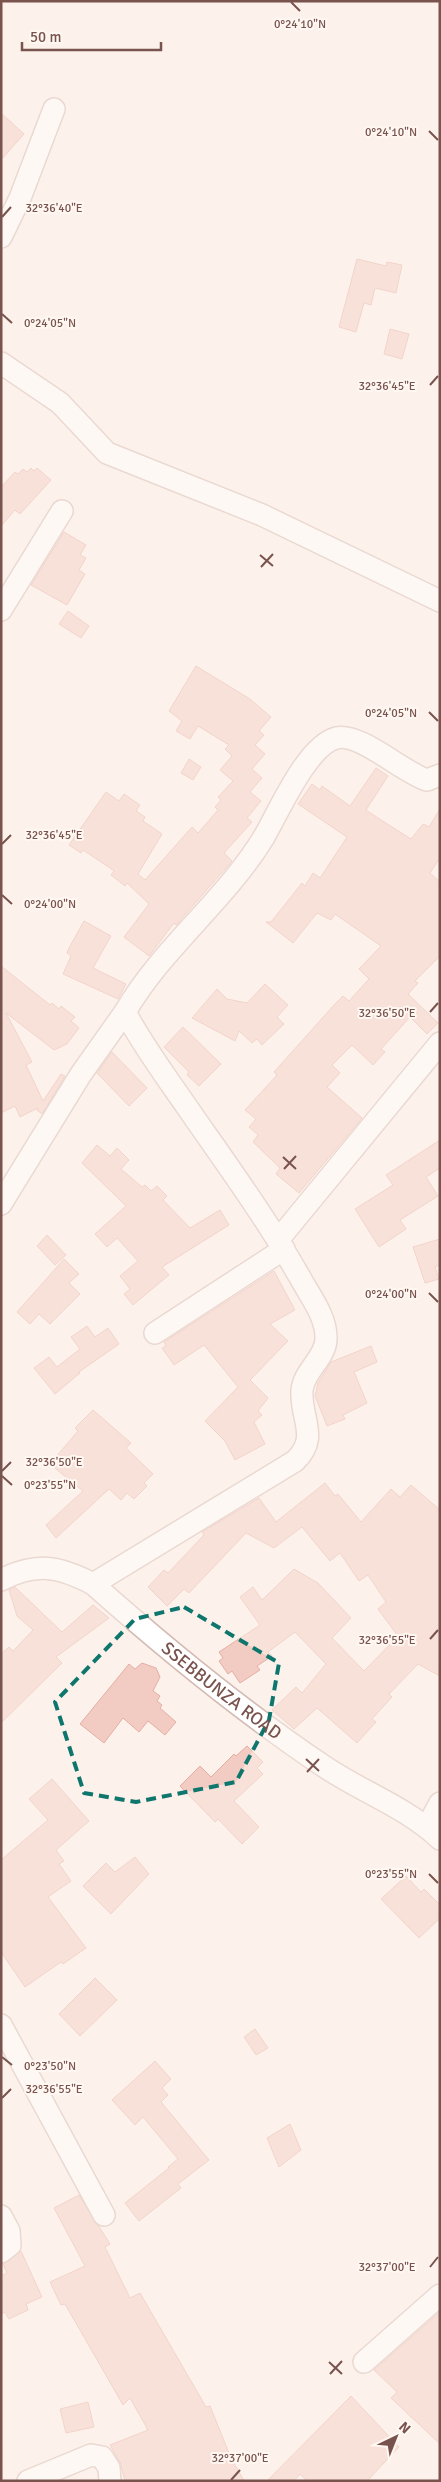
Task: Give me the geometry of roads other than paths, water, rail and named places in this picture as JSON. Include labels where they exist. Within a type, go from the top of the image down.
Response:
[{"type":"street","points":[[1,237],[20,198],[54,109]]},
{"type":"street","points":[[1,363],[60,403],[106,453],[262,515],[440,601]]},
{"type":"street","points":[[1,610],[62,511]]},
{"type":"street","points":[[1,1204],[81,1074],[125,1012],[146,978],[214,903],[248,859],[263,839],[304,768],[322,745],[336,738],[359,741],[412,775],[427,780],[440,775]]},
{"type":"street","points":[[93,1584],[295,1462],[304,1453],[308,1444],[308,1429],[302,1391],[305,1377],[326,1340],[324,1320],[281,1245],[149,1052],[125,1012]]},
{"type":"street","points":[[155,1333],[281,1245],[440,1043]]},
{"type":"street","name":"SSEBBUNZA ROAD","points":[[1,1580],[21,1570],[52,1568],[76,1575],[93,1584],[206,1679],[326,1767],[382,1798],[433,1833]]},
{"type":"street","points":[[433,1833],[440,1803]]},
{"type":"street","points":[[1,2025],[104,2215]]},
{"type":"street","points":[[1,2216],[9,2231],[10,2245],[1,2252]]},
{"type":"street","points":[[364,2362],[440,2295]]},
{"type":"street","points":[[28,2481],[91,2455],[102,2457],[109,2468],[110,2481]]}]
